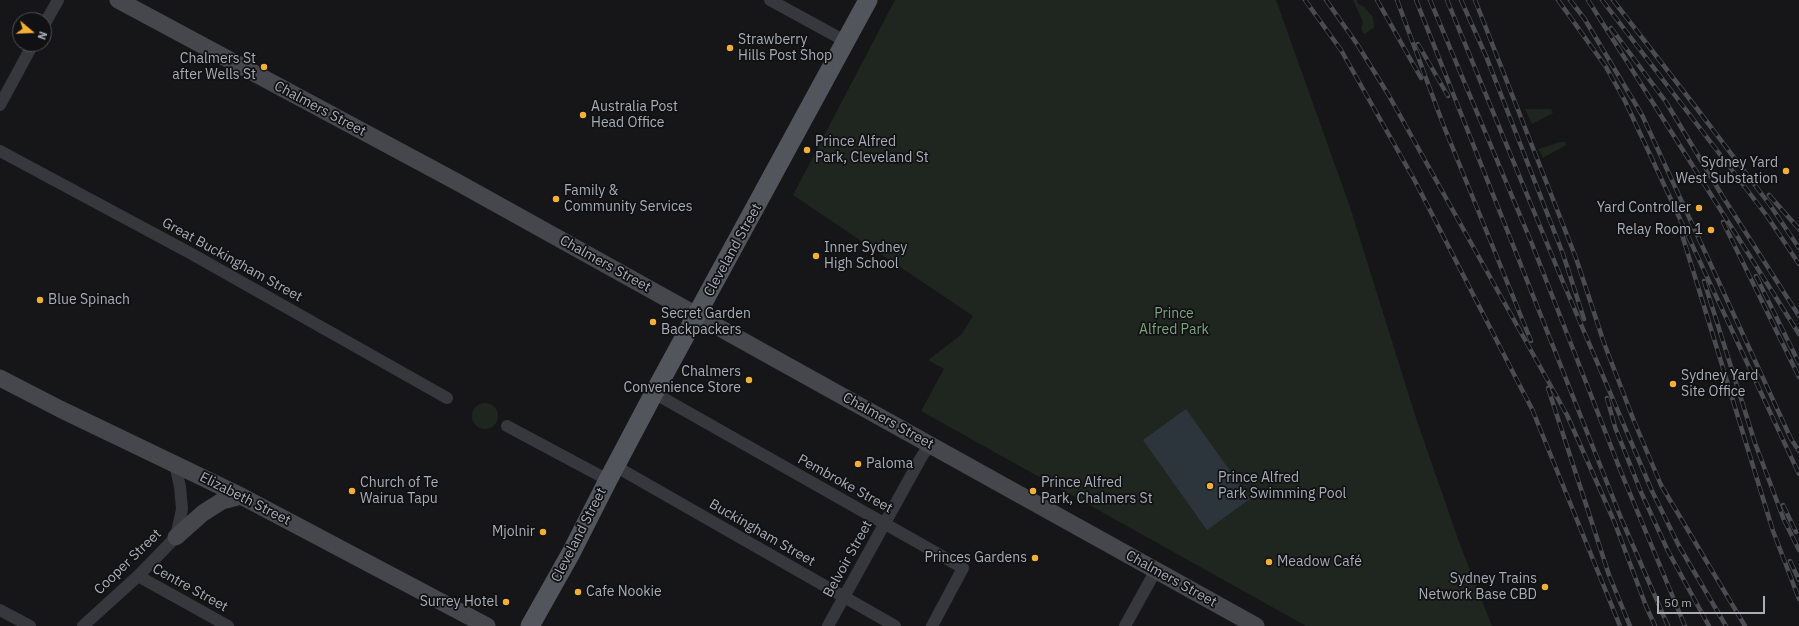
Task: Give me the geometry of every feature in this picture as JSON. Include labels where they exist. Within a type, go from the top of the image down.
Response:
[{"type":"main road","name":"Cleveland Street","points":[[530,626],[571,553],[611,473],[654,393],[868,0]]},
{"type":"main road","name":"Chalmers Street","points":[[126,2],[450,178],[1256,626]]},
{"type":"main road","name":"Elizabeth Street","points":[[0,378],[60,409],[241,496],[486,626]]},
{"type":"main road","points":[[176,537],[203,513],[222,501],[241,496]]},
{"type":"street","points":[[51,12],[58,0]]},
{"type":"street","points":[[770,0],[845,41]]},
{"type":"street","points":[[0,105],[29,52]]},
{"type":"street","name":"Great Buckingham Street","points":[[0,151],[190,253],[447,398]]},
{"type":"street","name":"Pembroke Street","points":[[654,393],[964,568],[932,626]]},
{"type":"street","points":[[506,426],[611,473]]},
{"type":"street","name":"Belvoir Street","points":[[828,626],[922,456],[930,445]]},
{"type":"street","name":"Cooper Street","points":[[82,626],[138,576],[176,537],[182,509],[180,487],[175,464]]},
{"type":"street","name":"Buckingham Street","points":[[611,473],[844,597],[895,626]]},
{"type":"street","points":[[1125,626],[1156,570]]},
{"type":"street","name":"Centre Street","points":[[138,576],[228,626]]},
{"type":"street","points":[[0,610],[30,626]]},
{"type":"green space","name":"Prince Alfred Park","points":[[895,0],[1276,0],[1350,207],[1415,415],[1459,542],[1492,626],[1306,626],[921,411],[944,369],[928,360],[961,335],[973,316],[793,195]]},
{"type":"green space","points":[[1353,0],[1357,0],[1358,4],[1363,6],[1373,17],[1374,28],[1364,34],[1361,29],[1363,22]]},
{"type":"green space","points":[[1525,109],[1551,109],[1553,113],[1532,124]]},
{"type":"green space","points":[[1560,142],[1565,142],[1566,145],[1543,158],[1538,149]]},
{"type":"green space","points":[[485,403],[494,407],[498,416],[494,425],[485,429],[476,425],[472,416],[476,407]]},
{"type":"shaded area","points":[[1186,409],[1250,499],[1207,530],[1143,440]]},
{"type":"railway","points":[[1305,0],[1341,50],[1415,181],[1532,409],[1620,626]]},
{"type":"railway","points":[[1326,0],[1357,44],[1388,94],[1567,415],[1614,521],[1655,626]]},
{"type":"railway","points":[[1377,0],[1421,78]]},
{"type":"railway","points":[[1397,0],[1443,124],[1531,341]]},
{"type":"railway","points":[[1416,0],[1621,518],[1668,626]]},
{"type":"railway","points":[[1430,0],[1532,244],[1621,472],[1685,626]]},
{"type":"railway","points":[[1447,0],[1560,275],[1652,491],[1679,546],[1726,626]]},
{"type":"railway","points":[[1461,0],[1486,56],[1563,254],[1584,319]]},
{"type":"railway","points":[[1475,0],[1576,258],[1604,343],[1634,421],[1661,485],[1745,626]]},
{"type":"railway","points":[[1558,0],[1606,67],[1625,101],[1799,474]]},
{"type":"railway","points":[[1570,0],[1584,18],[1642,115],[1791,439],[1799,451]]},
{"type":"railway","points":[[1588,0],[1799,334]]},
{"type":"railway","points":[[1602,0],[1767,216],[1799,264]]},
{"type":"railway","points":[[1613,0],[1770,205],[1799,248]]},
{"type":"railway","points":[[1611,28],[1666,102],[1723,197],[1799,316]]},
{"type":"railway","points":[[1418,44],[1448,96]]},
{"type":"railway","points":[[1769,195],[1799,229]]},
{"type":"railway","points":[[1723,222],[1799,377]]},
{"type":"railway","points":[[1680,228],[1773,531],[1799,599]]},
{"type":"railway","points":[[1756,276],[1799,363]]},
{"type":"railway","points":[[1704,281],[1755,443],[1784,520],[1799,550]]},
{"type":"railway","points":[[1548,388],[1609,575],[1630,626]]},
{"type":"railway","points":[[1607,398],[1615,427],[1641,492],[1668,551],[1709,626]]},
{"type":"railway","points":[[1783,505],[1796,532]]},
{"type":"railway","points":[[1790,561],[1799,580]]},
{"type":"place","name":"Strawberry Hills Post Shop","points":[[730,48]]},
{"type":"place","name":"Chalmers St after Wells St","points":[[264,67]]},
{"type":"place","name":"Australia Post Head Office","points":[[583,115]]},
{"type":"place","name":"Prince Alfred Park, Cleveland St","points":[[807,150]]},
{"type":"place","name":"Sydney Yard West Substation","points":[[1786,171]]},
{"type":"place","name":"Family & Community Services","points":[[556,199]]},
{"type":"place","name":"Yard Controller","points":[[1699,208]]},
{"type":"place","name":"Relay Room 1","points":[[1711,230]]},
{"type":"place","name":"Inner Sydney High School","points":[[816,256]]},
{"type":"place","name":"Blue Spinach","points":[[40,300]]},
{"type":"place","name":"Secret Garden Backpackers","points":[[653,322]]},
{"type":"place","name":"Chalmers Convenience Store","points":[[749,380]]},
{"type":"place","name":"Sydney Yard Site Office","points":[[1673,384]]},
{"type":"place","name":"Paloma","points":[[858,464]]},
{"type":"place","name":"Prince Alfred Park Swimming Pool","points":[[1210,486]]},
{"type":"place","name":"Church of Te Wairua Tapu","points":[[352,491]]},
{"type":"place","name":"Prince Alfred Park, Chalmers St","points":[[1033,491]]},
{"type":"place","name":"Mjolnir","points":[[543,532]]},
{"type":"place","name":"Princes Gardens","points":[[1035,558]]},
{"type":"place","name":"Meadow Café","points":[[1269,562]]},
{"type":"place","name":"Sydney Trains Network Base CBD","points":[[1545,587]]},
{"type":"place","name":"Cafe Nookie","points":[[578,592]]},
{"type":"place","name":"Surrey Hotel","points":[[506,602]]}]
